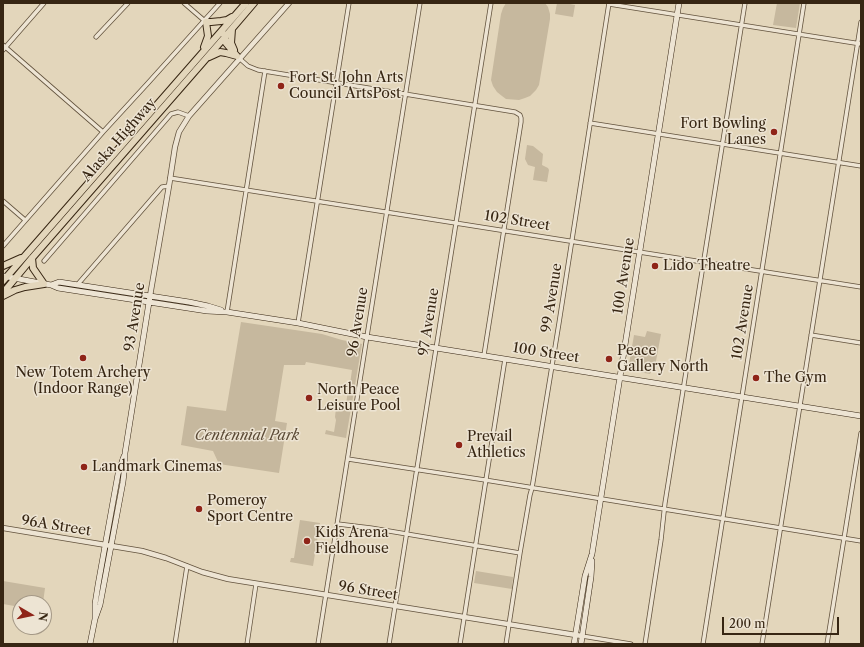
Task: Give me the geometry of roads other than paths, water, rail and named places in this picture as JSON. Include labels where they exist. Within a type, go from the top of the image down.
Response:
[{"type":"highway","name":"Alaska Highway","points":[[3,294],[204,56],[215,38],[246,3]]},
{"type":"highway","name":"Alaska Highway","points":[[4,278],[204,56],[214,50],[254,3]]},
{"type":"highway","points":[[206,21],[211,22],[228,20],[235,15]]},
{"type":"highway","points":[[206,21],[215,38],[214,50]]},
{"type":"highway","points":[[206,21],[208,36],[204,56],[220,52],[239,58]]},
{"type":"highway","points":[[223,29],[224,38],[229,48],[239,58]]},
{"type":"highway","points":[[232,30],[231,43],[239,58]]},
{"type":"highway","points":[[3,266],[25,256]]},
{"type":"highway","points":[[3,294],[25,287],[44,284],[33,268],[32,258]]},
{"type":"main road","name":"100 Avenue","points":[[581,644],[600,500],[679,3]]},
{"type":"main road","name":"100 Street","points":[[4,278],[149,303],[206,311],[227,312],[298,323],[367,337],[861,416]]},
{"type":"main road","name":"100 Street","points":[[51,285],[59,282],[78,284],[208,306],[227,312]]},
{"type":"main road","points":[[89,293],[95,290],[103,292],[113,290]]},
{"type":"main road","name":"93 Avenue","points":[[90,644],[95,619],[100,605],[125,464],[125,453],[150,296]]},
{"type":"main road","name":"93 Avenue","points":[[95,619],[95,604],[105,544],[118,474],[125,453]]},
{"type":"main road","name":"100 Avenue","points":[[574,644],[585,576],[592,554]]},
{"type":"street","points":[[44,3],[4,47],[103,132]]},
{"type":"street","points":[[96,37],[128,3]]},
{"type":"street","points":[[184,3],[206,21]]},
{"type":"street","points":[[3,246],[103,132],[206,21],[220,3]]},
{"type":"street","name":"93 Avenue","points":[[150,296],[176,138],[189,116],[289,3]]},
{"type":"street","points":[[298,323],[335,83],[349,3]]},
{"type":"street","name":"96 Avenue","points":[[318,644],[420,3]]},
{"type":"street","name":"97 Avenue","points":[[389,644],[491,3]]},
{"type":"street","points":[[645,644],[745,3]]},
{"type":"street","name":"102 Avenue","points":[[703,644],[804,3]]},
{"type":"street","points":[[609,4],[859,44]]},
{"type":"street","name":"99 Avenue","points":[[506,644],[520,552],[552,366],[609,4]]},
{"type":"street","points":[[762,644],[859,44],[861,22]]},
{"type":"street","points":[[239,58],[252,68],[265,71],[515,112],[520,115],[521,122],[484,355]]},
{"type":"street","points":[[227,312],[265,71]]},
{"type":"street","points":[[44,261],[172,114],[178,112],[189,116]]},
{"type":"street","points":[[590,123],[861,166]]},
{"type":"street","name":"102 Street","points":[[170,178],[861,287]]},
{"type":"street","points":[[78,284],[162,187],[169,186]]},
{"type":"street","points":[[3,201],[25,220]]},
{"type":"street","points":[[811,335],[861,343]]},
{"type":"street","points":[[460,644],[505,359]]},
{"type":"street","points":[[827,644],[861,433]]},
{"type":"street","points":[[348,459],[861,541]]},
{"type":"street","points":[[338,524],[520,552]]},
{"type":"street","name":"96A Street","points":[[3,528],[105,544]]},
{"type":"street","name":"96 Street","points":[[105,544],[152,553],[222,578],[326,596],[631,644]]},
{"type":"street","points":[[175,644],[187,566]]},
{"type":"street","points":[[247,644],[256,584]]},
{"type":"place","name":"Fort St. John Arts Council ArtsPost","points":[[281,86]]},
{"type":"place","name":"Fort Bowling Lanes","points":[[774,132]]},
{"type":"place","name":"Lido Theatre","points":[[655,266]]},
{"type":"place","name":"New Totem Archery (Indoor Range)","points":[[83,358]]},
{"type":"place","name":"Peace Gallery North","points":[[609,359]]},
{"type":"place","name":"The Gym","points":[[756,378]]},
{"type":"place","name":"North Peace Leisure Pool","points":[[309,398]]},
{"type":"place","name":"Prevail Athletics","points":[[459,445]]},
{"type":"place","name":"Landmark Cinemas","points":[[84,467]]},
{"type":"place","name":"Pomeroy Sport Centre","points":[[199,509]]},
{"type":"place","name":"Kids Arena Fieldhouse","points":[[307,541]]},
{"type":"park label","name":"Centennial Park","points":[[247,436]]}]
